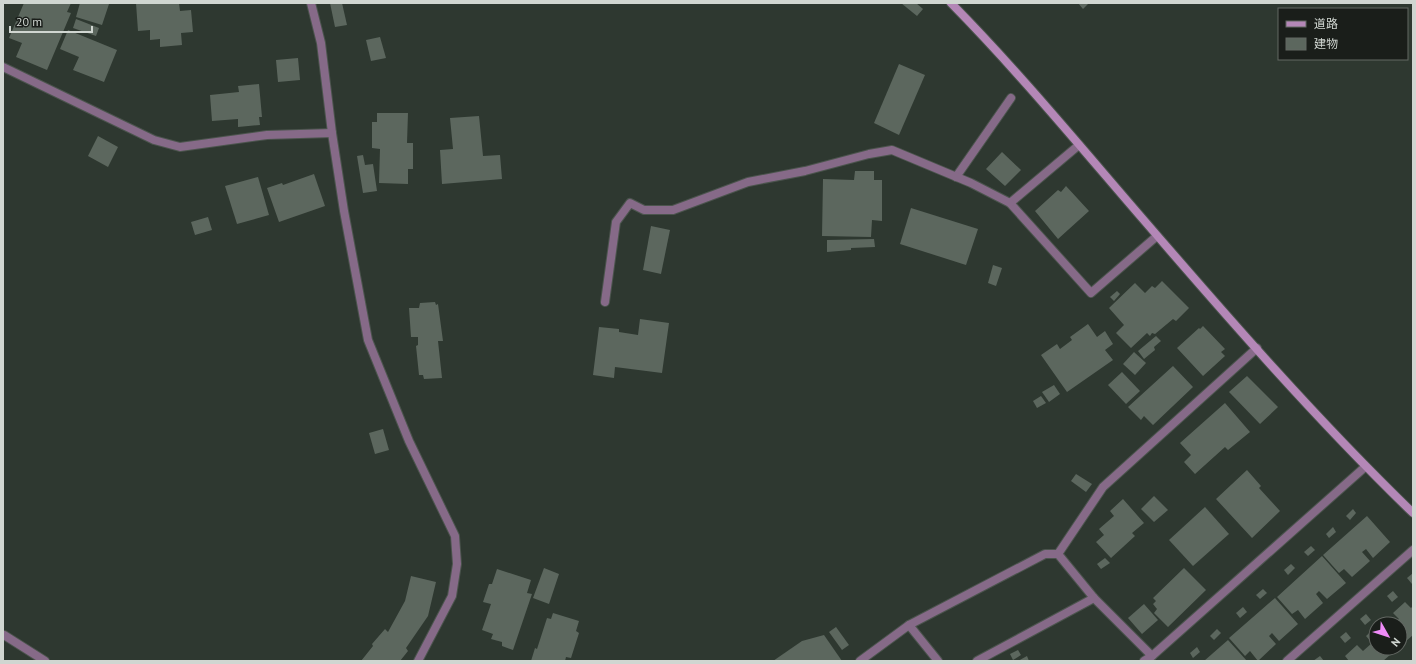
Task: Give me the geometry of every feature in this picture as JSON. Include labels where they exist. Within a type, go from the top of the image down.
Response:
[{"type":"street","points":[[311,3],[321,43],[332,133],[344,211],[368,340],[409,441],[455,536],[457,564],[452,596],[418,661]]},
{"type":"street","points":[[951,3],[984,37],[1157,236],[1257,348],[1365,467],[1413,513]]},
{"type":"street","points":[[3,67],[154,140],[180,146],[267,135],[332,133]]},
{"type":"street","points":[[956,177],[1011,98]]},
{"type":"street","points":[[1010,203],[1079,145]]},
{"type":"street","points":[[605,302],[616,222],[630,203],[644,210],[673,210],[748,182],[805,171],[869,154],[892,150],[956,177],[1010,203],[1091,293],[1157,236]]},
{"type":"street","points":[[1058,554],[1103,487],[1257,348]]},
{"type":"street","points":[[1144,661],[1152,656],[1365,467]]},
{"type":"street","points":[[1287,661],[1413,550]]},
{"type":"street","points":[[860,661],[909,625],[1045,554],[1058,554]]},
{"type":"street","points":[[1058,554],[1094,598],[1152,656]]},
{"type":"street","points":[[977,661],[1094,598]]},
{"type":"street","points":[[909,625],[938,661]]},
{"type":"street","points":[[4,635],[45,661]]},
{"type":"building","points":[[24,3],[71,3],[67,12],[71,13],[47,70],[16,57],[22,43],[9,38]]},
{"type":"building","points":[[80,3],[109,4],[102,25],[76,17]]},
{"type":"building","points":[[136,3],[179,3],[180,11],[191,10],[193,32],[181,33],[182,45],[160,47],[160,39],[150,40],[150,30],[138,31]]},
{"type":"building","points":[[330,3],[342,3],[347,25],[335,27]]},
{"type":"building","points":[[901,3],[916,3],[923,9],[917,16]]},
{"type":"building","points":[[1078,3],[1089,3],[1083,9]]},
{"type":"building","points":[[76,19],[99,28],[96,36],[73,28]]},
{"type":"building","points":[[68,30],[117,50],[104,82],[73,70],[79,57],[60,49]]},
{"type":"building","points":[[380,37],[386,58],[371,61],[366,40]]},
{"type":"building","points":[[298,58],[300,80],[278,82],[276,60]]},
{"type":"building","points":[[899,64],[925,75],[899,135],[874,123]]},
{"type":"building","points":[[259,84],[262,117],[259,117],[260,125],[238,127],[238,119],[212,121],[210,95],[239,92],[238,86]]},
{"type":"building","points":[[377,113],[408,113],[407,143],[413,143],[413,169],[408,169],[408,184],[379,183],[380,149],[372,148],[372,122],[377,122]]},
{"type":"building","points":[[479,116],[483,156],[500,155],[502,179],[442,184],[440,150],[453,149],[450,118]]},
{"type":"building","points":[[98,136],[118,147],[108,167],[88,156]]},
{"type":"building","points":[[1002,152],[1021,170],[1005,186],[986,169]]},
{"type":"building","points":[[363,155],[365,165],[373,164],[377,191],[363,193],[357,156]]},
{"type":"building","points":[[855,171],[874,171],[874,180],[882,180],[882,221],[872,220],[871,237],[822,236],[823,179],[854,180]]},
{"type":"building","points":[[314,174],[325,206],[279,222],[267,188],[282,183],[283,185]]},
{"type":"building","points":[[258,177],[269,215],[237,224],[225,186]]},
{"type":"building","points":[[1066,186],[1089,211],[1058,239],[1035,211],[1058,190],[1061,192]]},
{"type":"building","points":[[911,208],[978,229],[966,265],[900,244]]},
{"type":"building","points":[[208,217],[212,230],[195,235],[191,222]]},
{"type":"building","points":[[651,226],[670,230],[661,274],[643,270]]},
{"type":"building","points":[[874,239],[875,247],[851,248],[851,250],[827,252],[827,240]]},
{"type":"building","points":[[993,265],[1002,268],[996,286],[988,283]]},
{"type":"building","points":[[1162,281],[1189,308],[1176,321],[1173,319],[1155,334],[1152,333],[1150,336],[1147,333],[1131,348],[1116,333],[1124,325],[1109,308],[1135,283],[1145,293],[1152,286],[1155,288]]},
{"type":"building","points":[[1117,291],[1120,294],[1114,301],[1110,297]]},
{"type":"building","points":[[435,302],[436,305],[438,304],[443,341],[438,341],[442,378],[424,379],[423,375],[419,375],[416,346],[418,345],[418,337],[411,337],[409,308],[419,308],[420,303]]},
{"type":"building","points":[[640,319],[669,323],[662,373],[615,367],[614,378],[593,375],[599,327],[619,329],[619,332],[638,335]]},
{"type":"building","points":[[1088,324],[1097,337],[1105,331],[1113,344],[1105,350],[1113,360],[1067,392],[1041,355],[1057,344],[1060,349],[1072,340],[1070,337]]},
{"type":"building","points":[[1203,326],[1225,349],[1221,352],[1225,356],[1203,376],[1177,348]]},
{"type":"building","points":[[1156,336],[1161,341],[1154,347],[1155,350],[1144,359],[1138,351]]},
{"type":"building","points":[[1134,352],[1146,363],[1135,375],[1123,364]]},
{"type":"building","points":[[1173,366],[1193,387],[1153,425],[1144,416],[1141,420],[1128,407]]},
{"type":"building","points":[[1122,372],[1140,391],[1126,404],[1108,385]]},
{"type":"building","points":[[1247,376],[1278,407],[1260,424],[1229,392]]},
{"type":"building","points":[[1054,385],[1060,394],[1049,402],[1042,392]]},
{"type":"building","points":[[1041,396],[1046,403],[1037,408],[1033,401]]},
{"type":"building","points":[[1225,403],[1250,432],[1228,450],[1225,447],[1195,474],[1184,462],[1191,455],[1180,443]]},
{"type":"building","points":[[383,429],[389,450],[375,454],[369,433]]},
{"type":"building","points":[[1247,470],[1261,486],[1259,488],[1280,511],[1252,538],[1216,499]]},
{"type":"building","points":[[1076,474],[1092,484],[1086,492],[1071,481]]},
{"type":"building","points":[[1154,496],[1168,510],[1154,522],[1141,509]]},
{"type":"building","points":[[1123,499],[1144,523],[1132,533],[1135,536],[1111,558],[1096,542],[1104,535],[1099,529],[1114,516],[1110,511]]},
{"type":"building","points":[[1205,507],[1229,534],[1193,566],[1169,540]]},
{"type":"building","points":[[1353,509],[1356,513],[1350,520],[1346,516]]},
{"type":"building","points":[[1367,516],[1390,542],[1373,558],[1366,549],[1362,552],[1370,561],[1352,577],[1344,569],[1339,573],[1323,555]]},
{"type":"building","points":[[1333,527],[1336,532],[1329,538],[1326,534]]},
{"type":"building","points":[[1311,546],[1315,550],[1308,556],[1304,552]]},
{"type":"building","points":[[1322,556],[1346,583],[1327,599],[1319,591],[1316,594],[1323,603],[1305,619],[1298,610],[1292,614],[1277,597]]},
{"type":"building","points":[[1105,558],[1110,563],[1101,569],[1097,564]]},
{"type":"building","points":[[1291,564],[1295,568],[1288,575],[1284,570]]},
{"type":"building","points":[[544,568],[559,574],[549,604],[533,598]]},
{"type":"building","points":[[1184,568],[1206,590],[1168,627],[1154,613],[1157,609],[1153,604],[1156,601],[1153,598]]},
{"type":"building","points":[[497,569],[531,580],[527,593],[532,594],[513,650],[502,646],[502,642],[491,639],[493,634],[482,630],[491,604],[483,602],[489,584],[492,584]]},
{"type":"building","points":[[1413,573],[1413,583],[1412,584],[1407,578]]},
{"type":"building","points":[[411,576],[436,582],[428,616],[406,648],[408,651],[400,661],[361,661],[373,646],[372,644],[385,629],[388,632],[405,601]]},
{"type":"building","points":[[1263,589],[1267,593],[1260,599],[1256,595]]},
{"type":"building","points":[[1393,591],[1398,597],[1392,602],[1387,596]]},
{"type":"building","points":[[1275,598],[1298,624],[1279,641],[1272,633],[1269,636],[1276,644],[1258,661],[1250,651],[1245,656],[1229,638]]},
{"type":"building","points":[[1405,602],[1411,608],[1413,606],[1413,635],[1408,639],[1408,616],[1396,616],[1393,613]]},
{"type":"building","points":[[1144,604],[1158,620],[1142,634],[1128,618]]},
{"type":"building","points":[[1243,607],[1247,612],[1240,618],[1236,613]]},
{"type":"building","points":[[553,613],[579,621],[576,631],[579,633],[571,658],[566,657],[565,661],[531,661],[535,648],[537,649],[547,618],[551,619]]},
{"type":"building","points":[[1366,614],[1368,616],[1368,622],[1365,625],[1360,619]]},
{"type":"building","points":[[836,627],[849,645],[842,650],[829,632]]},
{"type":"building","points":[[1217,629],[1221,633],[1214,640],[1210,636]]},
{"type":"building","points":[[1346,632],[1351,638],[1345,643],[1340,637]]},
{"type":"building","points":[[824,635],[842,661],[773,661],[802,641]]},
{"type":"building","points":[[1228,640],[1247,661],[1204,661]]},
{"type":"building","points":[[1357,645],[1363,651],[1368,647],[1368,656],[1389,656],[1383,661],[1349,661],[1345,656]]},
{"type":"building","points":[[1197,647],[1200,652],[1193,658],[1190,653]]},
{"type":"building","points":[[1018,650],[1021,655],[1013,660],[1010,654]]},
{"type":"building","points":[[1027,656],[1029,661],[1018,661]]},
{"type":"building","points":[[1320,656],[1324,661],[1313,661]]}]
